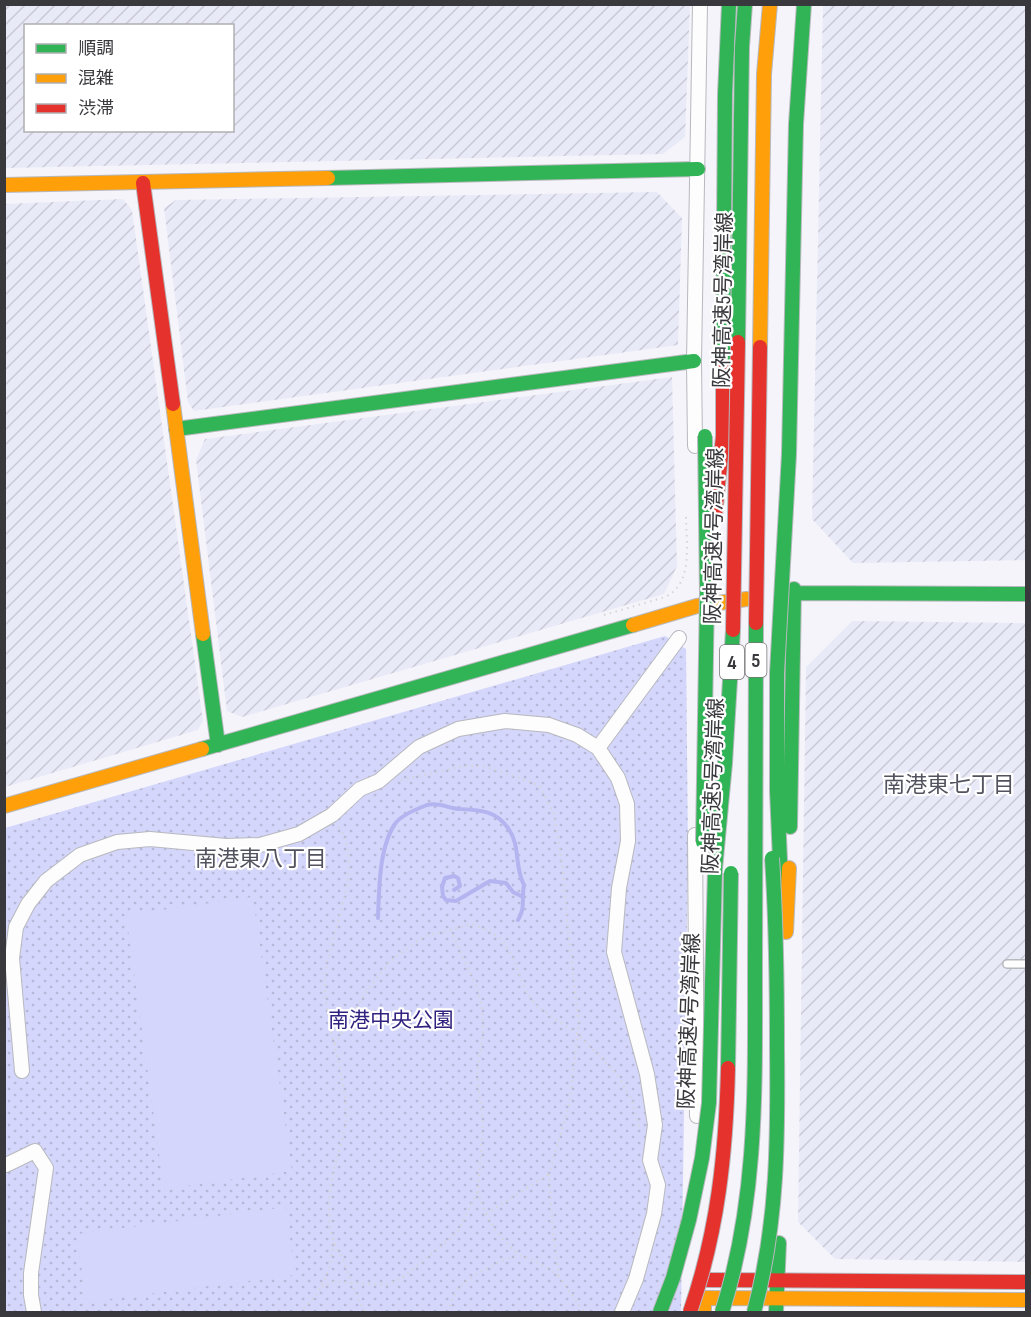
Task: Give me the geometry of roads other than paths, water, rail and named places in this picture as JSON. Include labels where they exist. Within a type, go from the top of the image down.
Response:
[{"type":"main road","points":[[707,592],[723,436],[725,94],[729,4]]},
{"type":"main road","name":"阪神高速4号湾岸線","points":[[660,1312],[679,1259],[689,1220],[702,1158],[709,1103],[714,881],[727,740],[734,610],[742,46],[745,4]]},
{"type":"main road","name":"阪神高速5号湾岸線","points":[[732,837],[739,611],[747,47],[750,4]]},
{"type":"main road","points":[[773,4],[777,144]]},
{"type":"main road","name":"阪神高速5号湾岸線","points":[[722,1312],[736,1267],[743,1234],[753,1158],[756,1097],[758,532],[764,74],[773,4]]},
{"type":"main road","name":"4","points":[[754,1312],[774,1212],[777,1128],[776,913],[764,719],[762,626],[773,4]]},
{"type":"main road","points":[[776,1312],[786,1100],[785,956],[806,4]]},
{"type":"main road","points":[[777,673],[785,569],[793,325],[797,80],[806,4]]},
{"type":"main road","points":[[699,1215],[707,592],[705,436],[710,70],[714,14]]},
{"type":"main road","points":[[4,185],[698,169]]},
{"type":"main road","points":[[143,183],[218,745]]},
{"type":"main road","points":[[176,429],[694,361]]},
{"type":"main road","points":[[774,473],[777,791],[785,956]]},
{"type":"main road","points":[[4,806],[697,606],[794,593],[1026,594]]},
{"type":"main road","name":"阪神高速5号湾岸線","points":[[690,1312],[712,1236],[724,1165],[728,1096],[731,861]]},
{"type":"main road","points":[[704,1280],[1026,1282]]},
{"type":"main road","points":[[704,1312],[704,1298],[1026,1300]]},
{"type":"street","points":[[696,703],[694,361],[700,4]]},
{"type":"street","points":[[598,748],[679,638]]},
{"type":"street","points":[[22,1071],[12,958],[16,927],[28,904],[46,881],[80,855],[117,842],[150,839],[226,846],[260,845],[299,834],[332,815],[360,789],[379,781],[419,747],[458,729],[505,721],[549,725],[577,735],[598,748],[618,778],[627,804],[628,841],[619,888],[614,952],[647,1074],[655,1125],[650,1160],[658,1185],[654,1214],[636,1279],[622,1312]]},
{"type":"street","points":[[695,729],[695,1024],[699,1215],[704,1298]]},
{"type":"street","points":[[6,1165],[35,1151],[46,1168],[31,1273],[34,1312]]},
{"type":"lane","points":[[1007,964],[1026,964]]},
{"type":"waterway","points":[[378,918],[381,869],[390,833],[397,821],[405,815],[427,805],[435,804],[486,812],[498,818],[508,828],[515,842],[519,871],[524,885],[523,907],[518,920]]},
{"type":"waterway","points":[[454,890],[460,886],[458,878],[454,876],[445,878],[442,887],[446,900],[456,901],[490,881],[506,883],[513,892],[523,897]]},
{"type":"district","name":"南港東七丁目","points":[[949,784]]},
{"type":"district","name":"南港東八丁目","points":[[261,858]]},
{"type":"park label","name":"南港中央公園","points":[[391,1020]]}]
